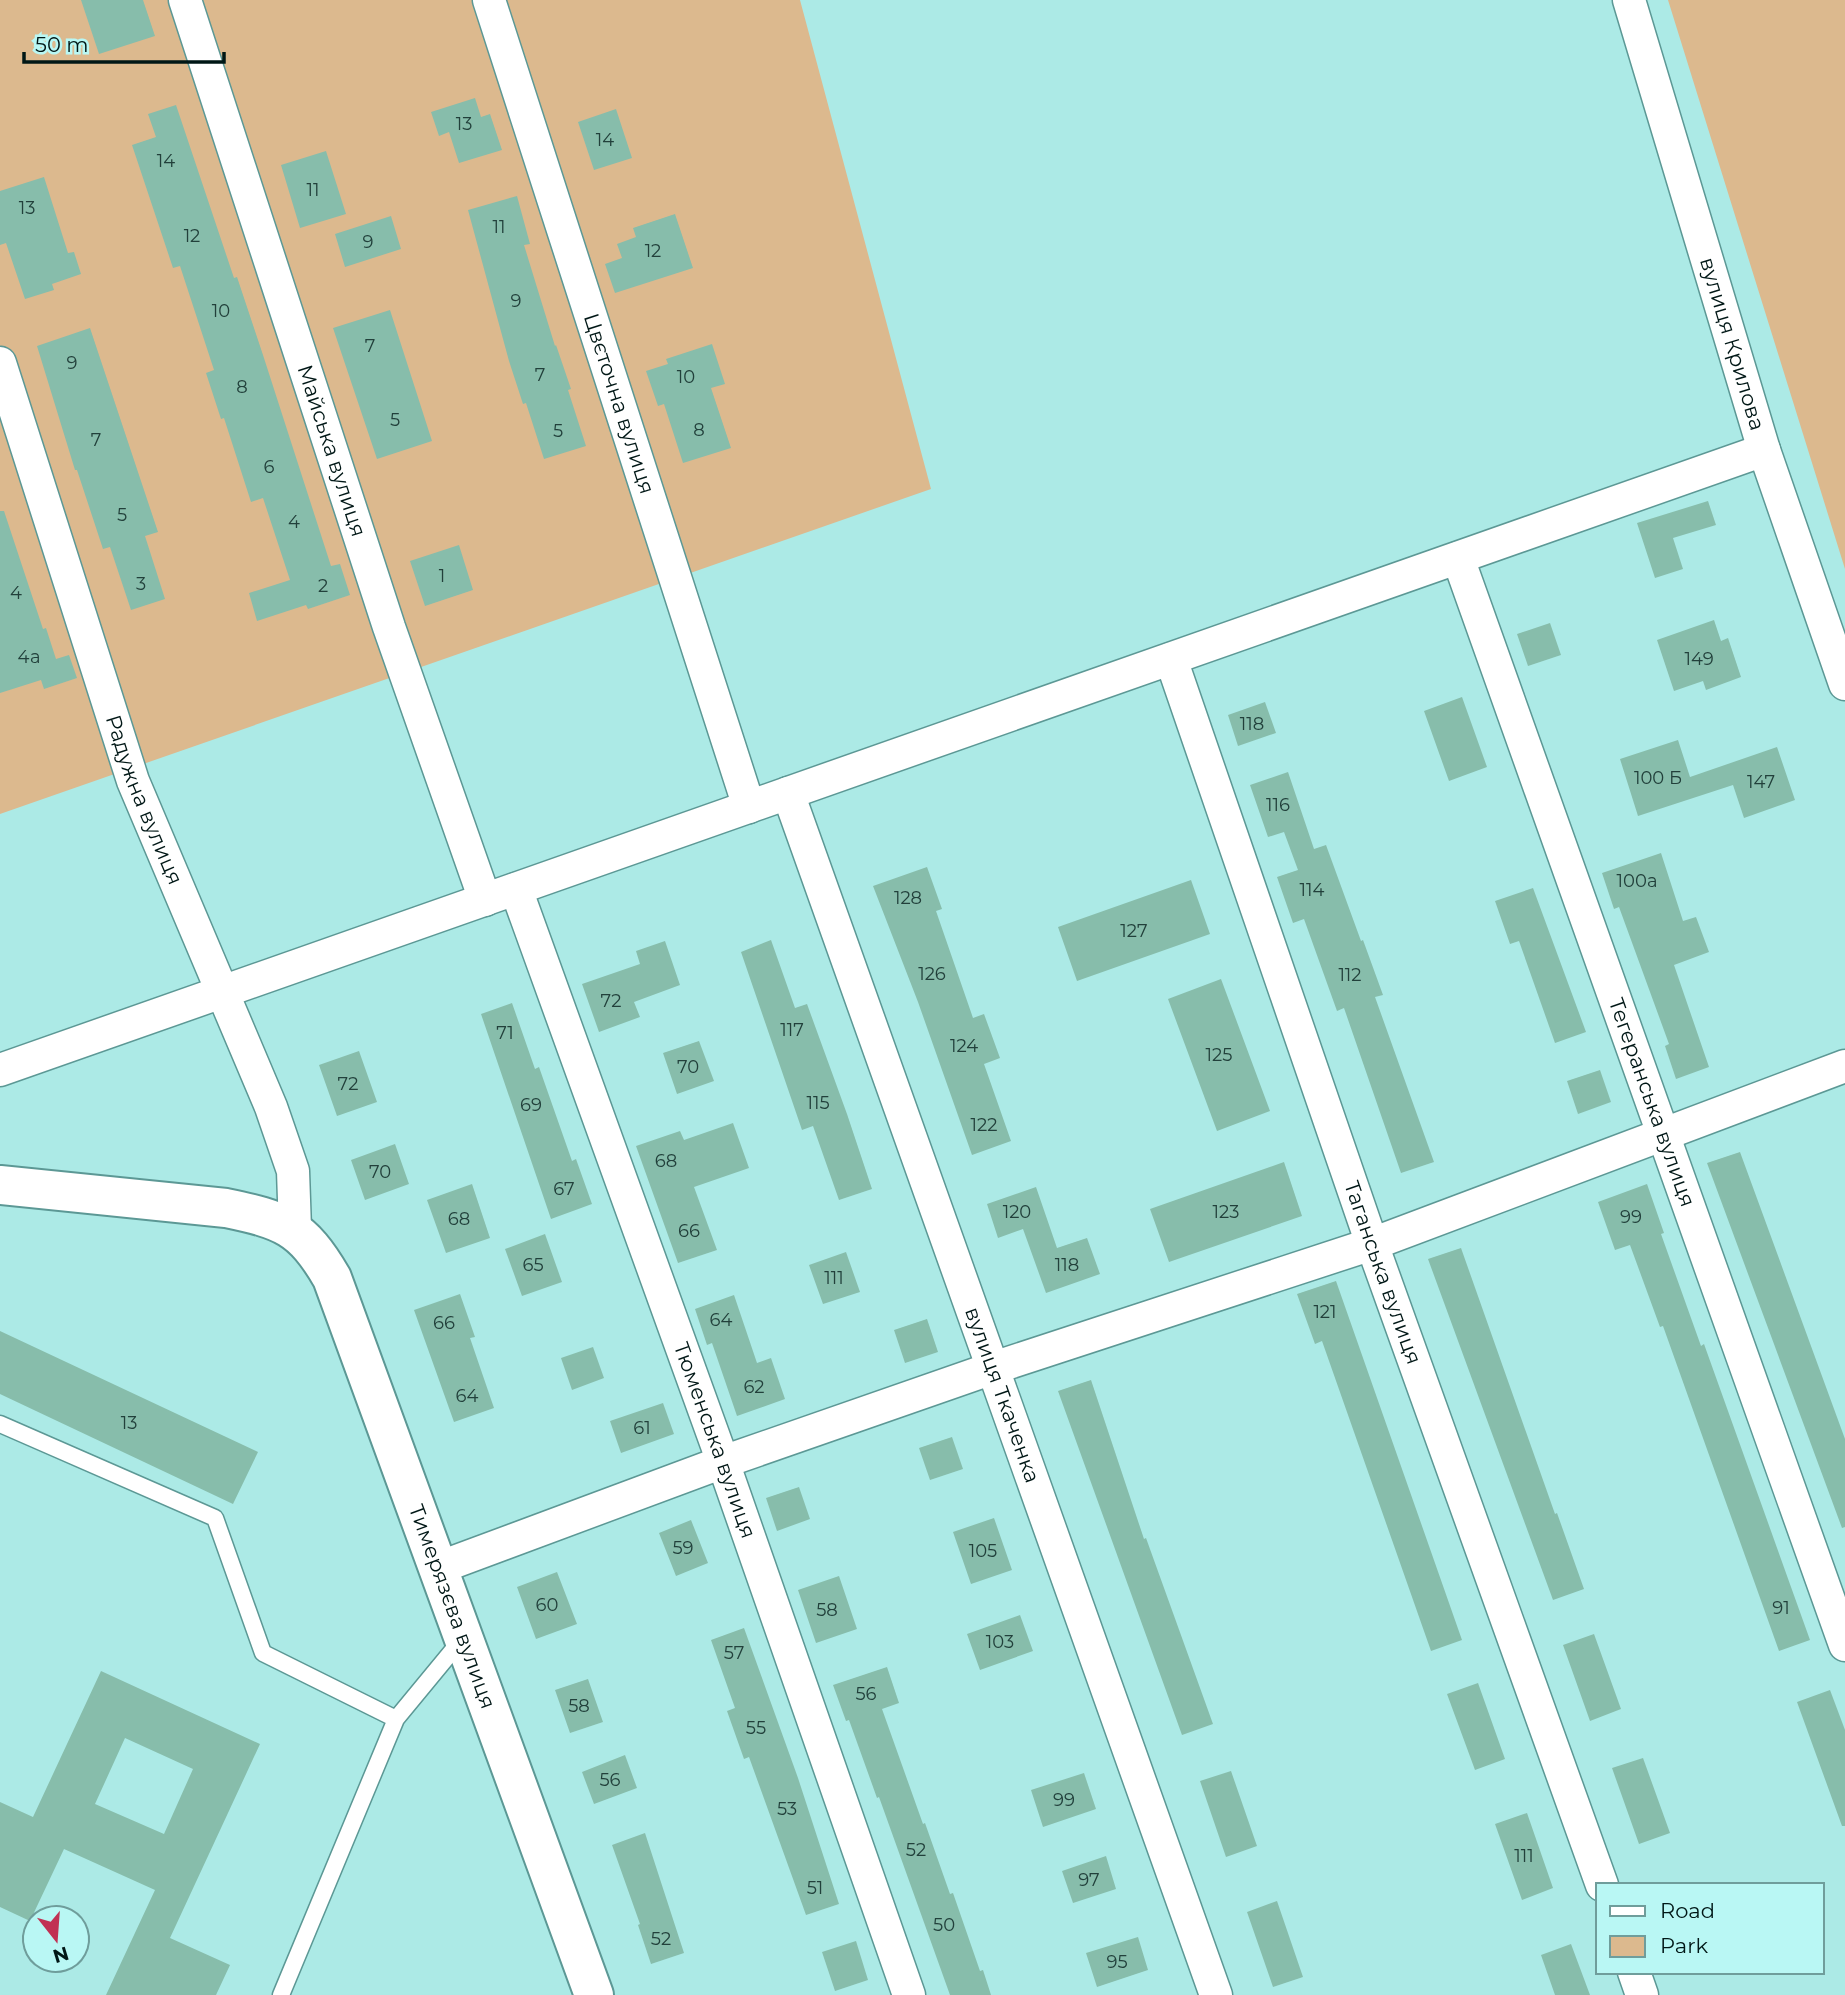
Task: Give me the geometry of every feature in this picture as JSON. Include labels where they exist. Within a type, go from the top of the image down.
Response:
[{"type":"street","name":"Майська вулиця","points":[[185,0],[385,614],[485,900]]},
{"type":"street","name":"Цвєточна вулиця","points":[[489,0],[750,807]]},
{"type":"street","name":"вулиця Крилова","points":[[1629,0],[1764,450],[1845,684]]},
{"type":"street","name":"Радужна вулиця","points":[[0,363],[133,781],[224,992],[271,1107],[293,1171],[295,1229]]},
{"type":"street","points":[[0,1070],[1764,450]]},
{"type":"street","name":"Тегеранська вулиця","points":[[1458,558],[1845,1645]]},
{"type":"street","name":"Таганська вулиця","points":[[1171,659],[1372,1244],[1601,1883]]},
{"type":"street","name":"вулиця Ткаченка","points":[[788,793],[1216,1995]]},
{"type":"street","name":"Тюменська вулиця","points":[[516,889],[723,1462],[909,1995]]},
{"type":"street","points":[[438,1569],[723,1462],[993,1367],[1372,1244],[1845,1066]]},
{"type":"street","points":[[0,1185],[226,1208],[261,1215],[295,1229]]},
{"type":"street","name":"Тимерязєва вулиця","points":[[295,1229],[317,1252],[332,1278],[594,1995]]},
{"type":"street","points":[[1635,1974],[1642,1995]]},
{"type":"lane","points":[[0,1423],[215,1518],[262,1653],[396,1719]]},
{"type":"lane","points":[[281,1995],[396,1719],[462,1639]]},
{"type":"green space","points":[[0,0],[800,0],[931,489],[0,814]]},
{"type":"green space","points":[[1668,0],[1845,0],[1845,569]]},
{"type":"building","points":[[81,0],[143,0],[155,36],[99,54]]},
{"type":"building","points":[[475,98],[481,117],[490,114],[502,150],[459,163],[449,132],[439,136],[431,112]]},
{"type":"building","points":[[176,105],[234,278],[237,277],[331,566],[340,564],[350,595],[308,609],[306,605],[257,621],[249,593],[290,580],[263,498],[251,502],[224,418],[221,419],[206,373],[214,370],[180,266],[173,268],[132,145],[156,137],[148,114]]},
{"type":"building","points":[[616,109],[632,158],[594,170],[578,122]]},
{"type":"building","points":[[326,151],[346,214],[300,228],[281,165]]},
{"type":"building","points":[[44,177],[68,253],[74,252],[81,274],[52,284],[54,290],[25,299],[6,243],[0,245],[0,191]]},
{"type":"building","points":[[517,196],[530,244],[524,245],[571,389],[568,390],[586,446],[544,459],[509,361],[468,210]]},
{"type":"building","points":[[675,214],[693,268],[615,293],[605,264],[622,258],[617,244],[636,237],[633,228]]},
{"type":"building","points":[[391,216],[401,249],[345,267],[335,234]]},
{"type":"building","points":[[390,310],[432,441],[377,459],[333,328]]},
{"type":"building","points":[[90,328],[158,532],[145,536],[165,599],[131,610],[110,547],[103,549],[75,470],[37,346]]},
{"type":"building","points":[[712,344],[725,384],[711,388],[731,448],[683,463],[664,404],[658,406],[646,371],[668,364],[666,359]]},
{"type":"building","points":[[1708,501],[1716,525],[1673,538],[1683,569],[1655,578],[1637,523]]},
{"type":"building","points":[[0,511],[4,511],[43,629],[46,628],[56,659],[69,655],[77,678],[44,689],[41,680],[0,693]]},
{"type":"building","points":[[459,545],[473,590],[425,606],[410,561]]},
{"type":"building","points":[[1714,620],[1721,641],[1728,638],[1741,677],[1706,690],[1703,681],[1674,691],[1657,640]]},
{"type":"building","points":[[1550,623],[1561,655],[1528,666],[1517,634]]},
{"type":"building","points":[[1462,697],[1487,767],[1449,781],[1424,711]]},
{"type":"building","points":[[1265,702],[1276,733],[1238,746],[1228,715]]},
{"type":"building","points":[[1678,740],[1690,777],[1777,747],[1795,800],[1744,818],[1733,785],[1638,816],[1620,759]]},
{"type":"building","points":[[1288,772],[1314,849],[1326,845],[1361,941],[1363,940],[1383,995],[1375,997],[1434,1162],[1401,1173],[1344,1008],[1337,1011],[1304,919],[1293,923],[1277,877],[1298,870],[1284,832],[1268,837],[1250,785]]},
{"type":"building","points":[[1661,853],[1683,921],[1696,917],[1709,952],[1674,965],[1709,1067],[1676,1079],[1665,1046],[1669,1044],[1619,907],[1614,909],[1602,873]]},
{"type":"building","points":[[927,867],[942,909],[936,911],[973,1018],[984,1014],[1000,1058],[984,1064],[1011,1141],[972,1155],[918,1002],[873,886]]},
{"type":"building","points":[[1191,880],[1210,934],[1077,981],[1058,927]]},
{"type":"building","points":[[1533,888],[1586,1032],[1555,1043],[1519,941],[1510,944],[1495,901]]},
{"type":"building","points":[[771,940],[795,1008],[807,1004],[872,1189],[839,1200],[813,1126],[802,1130],[741,952]]},
{"type":"building","points":[[665,941],[680,985],[634,1002],[640,1017],[599,1032],[582,984],[640,964],[636,951]]},
{"type":"building","points":[[1221,979],[1270,1111],[1217,1131],[1168,999]]},
{"type":"building","points":[[512,1003],[535,1069],[539,1067],[572,1161],[576,1159],[592,1204],[551,1219],[481,1014]]},
{"type":"building","points":[[699,1041],[714,1081],[677,1094],[663,1053]]},
{"type":"building","points":[[359,1051],[377,1102],[337,1116],[319,1065]]},
{"type":"building","points":[[1600,1070],[1611,1102],[1578,1114],[1567,1081]]},
{"type":"building","points":[[733,1123],[749,1168],[694,1187],[717,1250],[678,1263],[636,1146],[680,1131],[684,1140]]},
{"type":"building","points":[[395,1144],[409,1184],[365,1200],[351,1160]]},
{"type":"building","points":[[1740,1152],[1845,1439],[1845,1527],[1842,1528],[1707,1163]]},
{"type":"building","points":[[1284,1162],[1302,1216],[1169,1262],[1150,1209]]},
{"type":"building","points":[[472,1184],[490,1238],[446,1253],[427,1200]]},
{"type":"building","points":[[1647,1184],[1664,1233],[1661,1234],[1701,1346],[1704,1344],[1810,1640],[1779,1651],[1663,1326],[1660,1327],[1630,1245],[1615,1250],[1598,1202]]},
{"type":"building","points":[[1036,1187],[1057,1248],[1087,1238],[1100,1274],[1046,1293],[1023,1229],[998,1238],[987,1204]]},
{"type":"building","points":[[545,1234],[562,1282],[522,1296],[505,1249]]},
{"type":"building","points":[[1461,1248],[1584,1589],[1553,1600],[1428,1259]]},
{"type":"building","points":[[846,1252],[860,1292],[823,1304],[809,1265]]},
{"type":"building","points":[[1336,1281],[1462,1640],[1431,1651],[1322,1341],[1315,1344],[1297,1294]]},
{"type":"building","points":[[460,1294],[475,1337],[470,1338],[494,1408],[454,1422],[414,1310]]},
{"type":"building","points":[[734,1295],[757,1363],[771,1358],[785,1399],[737,1416],[712,1343],[707,1345],[695,1309]]},
{"type":"building","points":[[927,1319],[938,1352],[905,1363],[894,1330]]},
{"type":"building","points":[[0,1331],[258,1452],[233,1504],[0,1394]]},
{"type":"building","points":[[593,1347],[604,1378],[572,1390],[561,1358]]},
{"type":"building","points":[[1091,1380],[1144,1539],[1146,1538],[1213,1724],[1182,1735],[1058,1391]]},
{"type":"building","points":[[663,1403],[674,1434],[621,1453],[610,1421]]},
{"type":"building","points":[[952,1437],[963,1469],[930,1480],[919,1448]]},
{"type":"building","points":[[799,1487],[810,1519],[777,1531],[766,1498]]},
{"type":"building","points":[[994,1518],[1012,1570],[971,1584],[953,1532]]},
{"type":"building","points":[[691,1520],[708,1563],[676,1576],[659,1533]]},
{"type":"building","points":[[557,1572],[577,1624],[536,1639],[517,1587]]},
{"type":"building","points":[[839,1576],[857,1629],[816,1643],[798,1590]]},
{"type":"building","points":[[1020,1615],[1033,1651],[980,1670],[967,1634]]},
{"type":"building","points":[[744,1628],[798,1778],[839,1904],[806,1915],[749,1757],[744,1759],[727,1711],[735,1708],[711,1640]]},
{"type":"building","points":[[1594,1634],[1621,1709],[1590,1721],[1563,1645]]},
{"type":"building","points":[[887,1667],[899,1703],[882,1709],[923,1824],[925,1823],[950,1894],[953,1893],[991,1995],[950,1995],[879,1797],[877,1798],[849,1720],[846,1721],[833,1685]]},
{"type":"building","points":[[101,1671],[260,1744],[170,1938],[230,1965],[216,1995],[106,1995],[155,1890],[64,1849],[38,1904],[21,1904],[21,1917],[0,1907],[0,1802],[33,1817]],"holes":[[[125,1738],[193,1769],[164,1834],[95,1804]]]},
{"type":"building","points":[[588,1679],[603,1722],[570,1733],[555,1690]]},
{"type":"building","points":[[1478,1683],[1505,1759],[1475,1770],[1447,1694]]},
{"type":"building","points":[[1830,1690],[1845,1730],[1845,1826],[1842,1826],[1797,1702]]},
{"type":"building","points":[[625,1755],[637,1788],[594,1804],[582,1772]]},
{"type":"building","points":[[1643,1758],[1670,1833],[1639,1844],[1612,1768]]},
{"type":"building","points":[[1231,1771],[1257,1846],[1226,1857],[1200,1781]]},
{"type":"building","points":[[1084,1773],[1096,1809],[1043,1827],[1031,1790]]},
{"type":"building","points":[[1527,1813],[1553,1888],[1522,1900],[1495,1824]]},
{"type":"building","points":[[645,1833],[684,1953],[651,1964],[612,1845]]},
{"type":"building","points":[[1106,1856],[1116,1889],[1073,1903],[1062,1871]]},
{"type":"building","points":[[1277,1901],[1303,1977],[1273,1987],[1247,1912]]},
{"type":"building","points":[[1138,1937],[1148,1970],[1097,1987],[1086,1953]]},
{"type":"building","points":[[856,1941],[868,1980],[835,1991],[822,1952]]},
{"type":"building","points":[[1571,1944],[1590,1995],[1555,1995],[1541,1955]]}]
